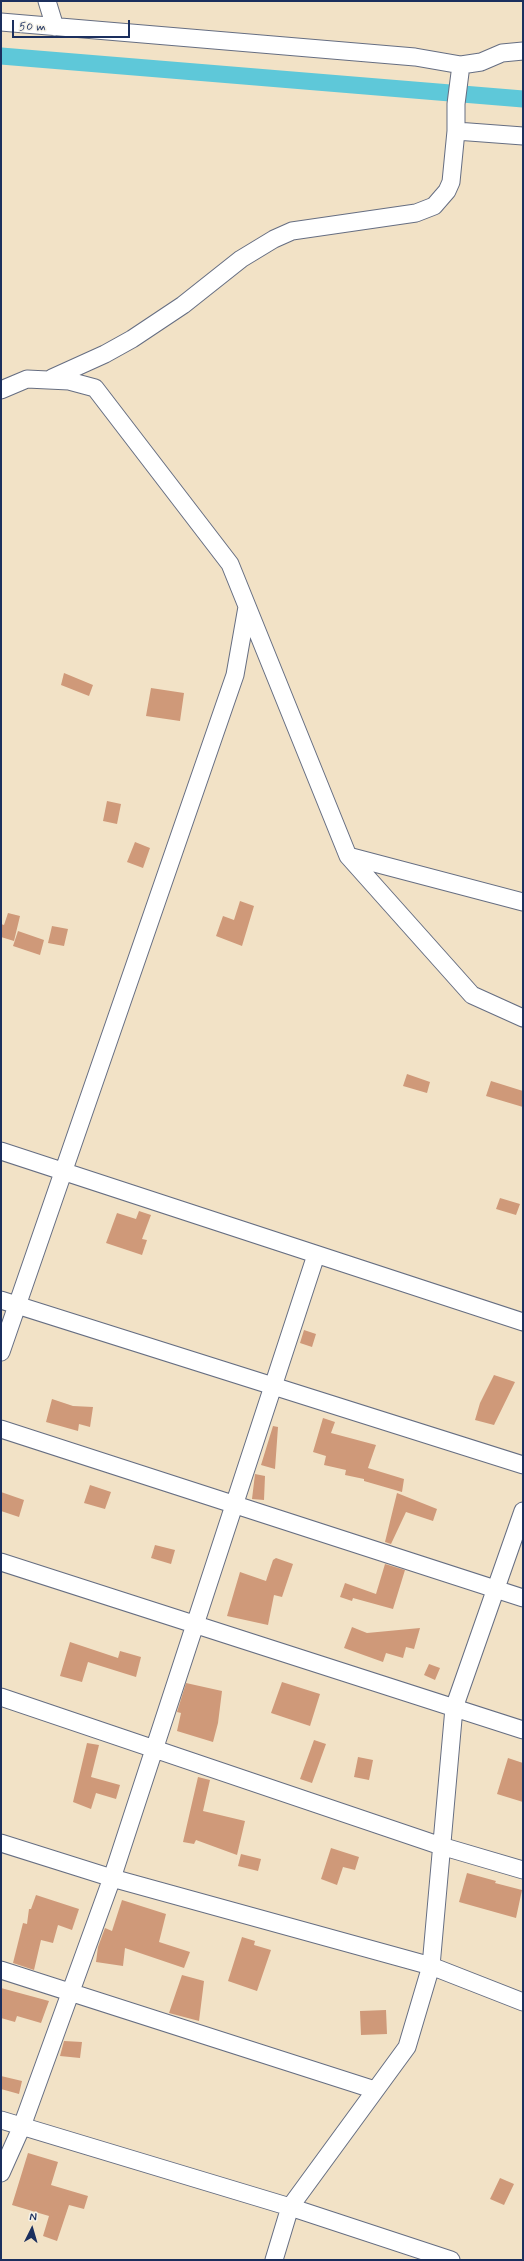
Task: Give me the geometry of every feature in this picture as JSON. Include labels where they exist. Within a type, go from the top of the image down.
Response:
[{"type":"street","points":[[47,1],[55,27]]},
{"type":"street","points":[[1,22],[415,57],[461,65],[481,62],[502,53],[522,48]]},
{"type":"street","points":[[48,380],[98,358],[132,339],[183,305],[241,258],[274,239],[292,231],[416,213],[434,206],[447,191],[451,182],[456,131],[456,104],[461,65]]},
{"type":"street","points":[[456,131],[523,136]]},
{"type":"street","points":[[1,390],[27,379],[69,381],[95,388],[230,564],[348,856],[472,995],[523,1018]]},
{"type":"street","points":[[1,1352],[235,675],[247,607]]},
{"type":"street","points":[[348,856],[523,902]]},
{"type":"street","points":[[1,1151],[523,1322]]},
{"type":"street","points":[[1,2173],[22,2126],[112,1878],[316,1255]]},
{"type":"street","points":[[1,1300],[523,1465]]},
{"type":"street","points":[[1,1429],[523,1598]]},
{"type":"street","points":[[274,2260],[290,2207],[407,2047],[431,1966],[454,1708],[523,1511]]},
{"type":"street","points":[[1,1562],[523,1730]]},
{"type":"street","points":[[1,1697],[441,1846],[523,1870]]},
{"type":"street","points":[[1,1843],[112,1878],[431,1966],[523,2002]]},
{"type":"street","points":[[1,1970],[375,2090]]},
{"type":"street","points":[[1,2120],[290,2207],[451,2260]]},
{"type":"building","points":[[64,673],[93,685],[89,696],[61,685]]},
{"type":"building","points":[[151,688],[184,693],[180,721],[146,716]]},
{"type":"building","points":[[107,801],[121,804],[117,824],[103,821]]},
{"type":"building","points":[[135,842],[150,848],[143,868],[127,862]]},
{"type":"building","points":[[240,901],[254,906],[242,946],[216,936],[223,916],[234,920]]},
{"type":"building","points":[[8,913],[20,916],[14,941],[1,937],[1,924],[4,925]]},
{"type":"building","points":[[52,926],[68,929],[64,946],[48,943]]},
{"type":"building","points":[[18,931],[44,940],[40,955],[13,946]]},
{"type":"building","points":[[407,1074],[430,1082],[427,1093],[403,1086]]},
{"type":"building","points":[[491,1081],[523,1091],[523,1107],[486,1096]]},
{"type":"building","points":[[500,1198],[520,1204],[516,1215],[496,1209]]},
{"type":"building","points":[[139,1211],[151,1215],[142,1239],[147,1240],[142,1255],[106,1243],[117,1213],[136,1219]]},
{"type":"building","points":[[304,1330],[316,1334],[312,1347],[300,1343]]},
{"type":"building","points":[[494,1375],[515,1382],[494,1425],[475,1420],[480,1403]]},
{"type":"building","points":[[52,1399],[73,1406],[93,1407],[90,1427],[79,1424],[78,1431],[46,1422]]},
{"type":"building","points":[[323,1418],[335,1422],[331,1433],[376,1445],[368,1468],[404,1479],[402,1492],[364,1481],[364,1479],[345,1475],[346,1470],[324,1465],[326,1456],[313,1452]]},
{"type":"building","points":[[273,1426],[278,1427],[275,1469],[261,1465]]},
{"type":"building","points":[[255,1474],[265,1476],[264,1500],[252,1499]]},
{"type":"building","points":[[90,1485],[111,1492],[105,1509],[84,1503]]},
{"type":"building","points":[[1,1492],[24,1500],[19,1517],[1,1511]]},
{"type":"building","points":[[397,1493],[437,1509],[433,1521],[406,1512],[391,1544],[385,1542]]},
{"type":"building","points":[[155,1545],[175,1550],[171,1564],[151,1558]]},
{"type":"building","points":[[276,1558],[293,1564],[282,1597],[274,1595],[268,1625],[227,1616],[240,1572],[266,1581],[273,1560]]},
{"type":"building","points":[[385,1564],[405,1570],[393,1609],[353,1598],[352,1601],[340,1597],[345,1583],[376,1594]]},
{"type":"building","points":[[352,1627],[367,1633],[420,1628],[414,1649],[406,1647],[403,1658],[386,1653],[383,1662],[344,1648]]},
{"type":"building","points":[[70,1642],[118,1658],[120,1651],[141,1657],[136,1677],[88,1662],[82,1682],[60,1676]]},
{"type":"building","points":[[429,1664],[440,1668],[435,1680],[424,1675]]},
{"type":"building","points":[[282,1682],[320,1694],[310,1726],[271,1713]]},
{"type":"building","points":[[186,1683],[222,1691],[218,1723],[213,1742],[177,1731],[181,1713],[177,1712]]},
{"type":"building","points":[[314,1740],[326,1744],[312,1783],[300,1779]]},
{"type":"building","points":[[87,1743],[99,1745],[91,1777],[120,1785],[116,1799],[96,1793],[91,1809],[73,1802]]},
{"type":"building","points":[[358,1757],[373,1760],[369,1780],[354,1777]]},
{"type":"building","points":[[508,1758],[523,1763],[523,1802],[497,1794]]},
{"type":"building","points":[[198,1777],[210,1780],[203,1811],[245,1821],[237,1855],[196,1840],[194,1844],[183,1842]]},
{"type":"building","points":[[331,1848],[359,1857],[355,1870],[343,1867],[337,1885],[321,1879]]},
{"type":"building","points":[[241,1854],[261,1859],[258,1871],[238,1866]]},
{"type":"building","points":[[467,1873],[496,1881],[495,1883],[522,1890],[516,1918],[459,1902]]},
{"type":"building","points":[[36,1895],[79,1909],[72,1930],[58,1925],[53,1943],[41,1940],[34,1970],[13,1963],[23,1923],[27,1924],[29,1909],[31,1909]]},
{"type":"building","points":[[122,1900],[166,1914],[159,1942],[190,1952],[184,1968],[125,1948],[123,1966],[96,1962],[98,1947],[105,1928],[112,1931]]},
{"type":"building","points":[[242,1937],[255,1941],[254,1945],[271,1950],[257,1991],[228,1981]]},
{"type":"building","points":[[182,1975],[204,1981],[199,2021],[169,2013]]},
{"type":"building","points":[[1,1988],[49,2001],[41,2023],[17,2016],[15,2022],[1,2018]]},
{"type":"building","points":[[386,2010],[387,2034],[361,2035],[360,2011]]},
{"type":"building","points":[[64,2041],[82,2042],[80,2058],[60,2056]]},
{"type":"building","points":[[1,2076],[22,2081],[19,2094],[1,2089]]},
{"type":"building","points":[[28,2153],[58,2162],[51,2185],[88,2196],[84,2209],[69,2205],[57,2241],[43,2236],[49,2216],[12,2205]]},
{"type":"building","points":[[500,2178],[514,2184],[504,2205],[490,2199]]},
{"type":"waterway","points":[[1,56],[523,99]]}]
